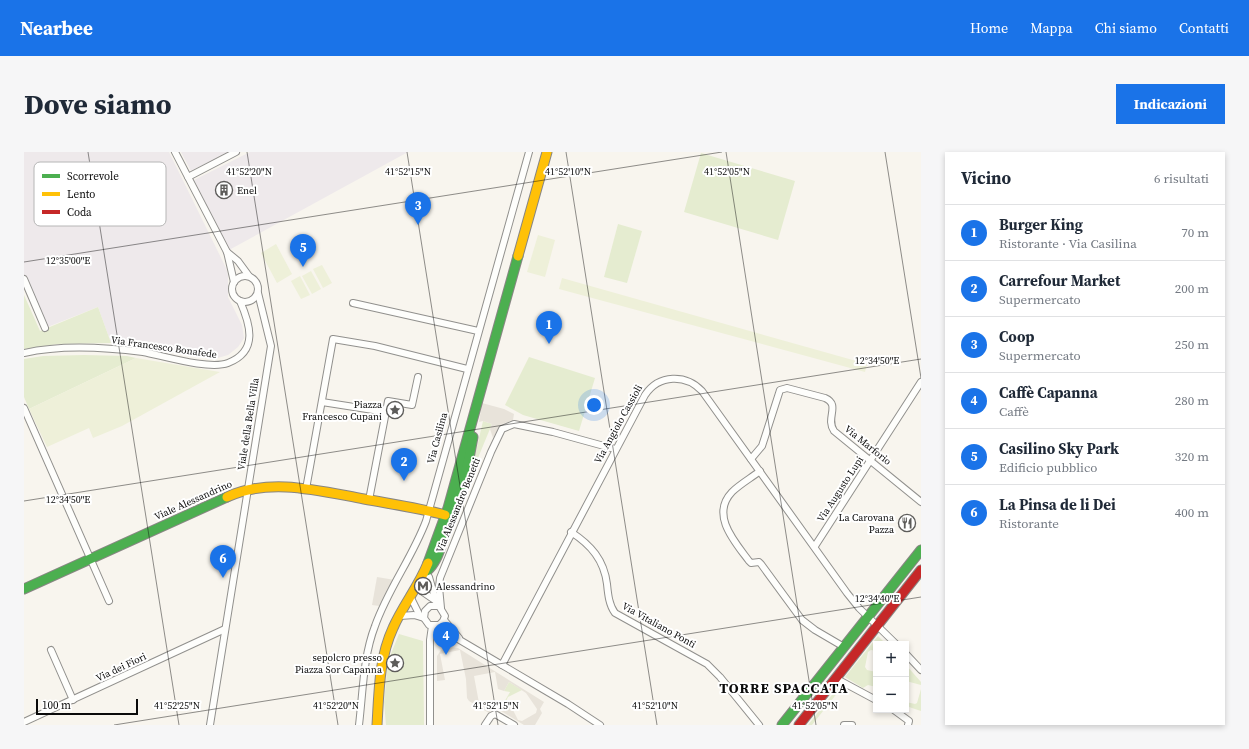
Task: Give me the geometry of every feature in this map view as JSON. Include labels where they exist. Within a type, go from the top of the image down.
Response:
[{"type":"street","name":"Viale della Bella Villa","points":[[175,152],[227,252],[234,282],[232,291],[240,301]]},
{"type":"street","points":[[188,177],[236,152]]},
{"type":"street","name":"Via Casilina","points":[[359,725],[366,662],[374,628],[418,542],[429,510],[467,369],[529,152]]},
{"type":"street","points":[[377,725],[384,655],[392,631],[417,588],[424,572],[445,515],[547,152]]},
{"type":"street","name":"Viale della Bella Villa","points":[[210,725],[271,346],[256,281],[249,276],[238,262],[227,252]]},
{"type":"street","points":[[234,282],[240,276],[249,276]]},
{"type":"street","points":[[24,279],[45,328]]},
{"type":"street","points":[[240,301],[250,301],[258,293]]},
{"type":"street","name":"Via Francesco Bonafede","points":[[24,353],[57,349],[106,349],[143,352],[207,364],[227,363],[237,358],[241,354],[250,337],[248,319],[240,301]]},
{"type":"street","points":[[353,303],[478,331]]},
{"type":"street","points":[[306,489],[333,339],[374,346],[467,369]]},
{"type":"street","points":[[369,500],[388,401],[412,405],[418,377]]},
{"type":"street","name":"Via Angiolo Cassioli","points":[[502,665],[615,449],[651,386],[662,380],[680,379],[692,382],[702,391],[815,546],[847,593],[868,617],[893,641]]},
{"type":"street","name":"Via Augusto Lupi","points":[[815,546],[921,382]]},
{"type":"street","name":"Via Marforio","points":[[751,459],[760,450],[778,392],[784,388],[831,401],[833,407],[830,424],[833,430],[921,502]]},
{"type":"street","points":[[322,402],[386,412]]},
{"type":"street","points":[[24,410],[109,601]]},
{"type":"street","points":[[424,572],[430,569],[434,562],[458,506],[470,455],[474,411]]},
{"type":"street","name":"Via Alessandro Benetti","points":[[439,605],[440,578],[490,452],[502,429],[511,424],[518,424],[615,449]]},
{"type":"street","points":[[760,471],[734,490],[728,497],[724,515],[727,530],[750,563],[759,562],[761,564],[802,620],[815,630],[844,647]]},
{"type":"street","name":"Viale Alessandrino","points":[[24,589],[236,492],[248,488],[277,486],[306,489],[429,510],[445,515]]},
{"type":"street","name":"Via Vitaliano Ponti","points":[[572,532],[590,547],[601,563],[606,576],[610,604],[616,613],[709,666],[759,725]]},
{"type":"street","points":[[782,725],[921,550]]},
{"type":"street","points":[[799,725],[921,570]]},
{"type":"street","points":[[424,572],[429,576],[439,605],[444,613],[444,620],[460,639]]},
{"type":"street","points":[[417,588],[439,605]]},
{"type":"street","points":[[411,598],[427,623],[460,639],[591,722],[600,725]]},
{"type":"street","points":[[422,617],[428,608],[434,605],[439,605]]},
{"type":"street","points":[[400,616],[414,615],[422,617]]},
{"type":"street","points":[[430,725],[430,640],[434,626],[444,620]]},
{"type":"street","name":"Via dei Fiori","points":[[24,722],[225,629]]},
{"type":"street","points":[[51,650],[73,700]]},
{"type":"street","points":[[909,657],[921,670]]},
{"type":"street","points":[[835,678],[873,698]]},
{"type":"street","points":[[899,713],[908,718],[908,725]]},
{"type":"street","points":[[485,725],[490,716],[495,714],[514,725]]},
{"type":"street","points":[[844,725],[852,725]]},
{"type":"shaded area","points":[[24,152],[169,152],[226,268],[228,275],[228,297],[242,325],[244,338],[238,347],[228,355],[214,359],[111,343],[98,307],[45,328],[24,279]]},
{"type":"shaded area","points":[[181,152],[228,152],[191,171]]},
{"type":"shaded area","points":[[250,152],[408,152],[229,250],[194,180]]},
{"type":"shaded area","points":[[482,403],[504,409],[514,414],[513,420],[502,424],[493,438],[490,429],[492,424],[483,421],[479,422]]},
{"type":"shaded area","points":[[377,577],[395,580],[379,606],[372,605]]},
{"type":"shaded area","points":[[449,647],[458,648],[544,702],[540,709],[542,713],[535,725],[524,725],[501,711],[508,700],[518,720],[522,721],[536,713],[537,709],[526,693],[509,682],[504,691],[498,689],[495,672],[474,676],[479,703],[488,701],[491,710],[489,713],[469,701],[467,698],[466,679],[460,650],[440,654],[445,680],[437,681],[437,656],[441,650]]},
{"type":"green space","points":[[701,153],[795,181],[778,240],[684,212]]},
{"type":"green space","points":[[618,224],[642,231],[627,283],[604,277]]},
{"type":"green space","points":[[538,235],[555,240],[545,277],[527,272]]},
{"type":"green space","points":[[276,244],[292,274],[277,283],[261,253]]},
{"type":"green space","points":[[322,265],[332,283],[323,288],[313,269]]},
{"type":"green space","points":[[311,271],[321,289],[312,294],[302,276]]},
{"type":"green space","points":[[300,276],[310,295],[301,299],[291,281]]},
{"type":"green space","points":[[562,278],[867,364],[865,372],[559,289]]},
{"type":"green space","points":[[24,295],[40,331],[98,307],[111,343],[58,344],[24,349]]},
{"type":"green space","points":[[43,356],[127,356],[136,358],[29,409],[24,397],[24,359]]},
{"type":"green space","points":[[529,357],[595,378],[579,431],[523,415],[505,405]]},
{"type":"green space","points":[[136,358],[220,372],[122,426],[93,438],[89,428],[47,447],[29,409]]},
{"type":"green space","points":[[483,421],[492,424],[473,470],[473,464]]},
{"type":"green space","points":[[399,634],[423,641],[424,725],[386,725],[384,702],[388,661]]},
{"type":"green space","points":[[878,636],[883,641],[874,641]]},
{"type":"green space","points":[[873,642],[873,650],[868,652],[865,667],[867,670],[873,671],[873,686],[868,685],[863,688],[845,677]]},
{"type":"green space","points":[[909,668],[921,682],[921,685],[909,682]]},
{"type":"green space","points":[[509,682],[522,690],[508,697],[501,711],[499,711],[510,692],[504,691]]},
{"type":"green space","points":[[839,686],[842,687],[812,725],[808,725]]},
{"type":"green space","points":[[921,689],[921,711],[909,707],[909,703],[917,703]]},
{"type":"traffic: fast","points":[[428,563],[448,508],[518,256]]},
{"type":"traffic: fast","points":[[427,571],[437,557],[453,515],[465,477],[473,437]]},
{"type":"traffic: fast","points":[[24,589],[227,497]]},
{"type":"traffic: fast","points":[[782,725],[921,550]]},
{"type":"traffic: slow","points":[[518,256],[547,152]]},
{"type":"traffic: slow","points":[[227,497],[243,491],[260,488],[295,488],[330,492],[445,515]]},
{"type":"traffic: slow","points":[[377,725],[380,675],[388,639],[428,563]]},
{"type":"traffic: jam","points":[[799,725],[921,570]]},
{"type":"place","name":"Enel","points":[[224,190]]},
{"type":"place","name":"Coop","points":[[418,225]]},
{"type":"place","name":"Casilino Sky Park","points":[[303,267]]},
{"type":"place","name":"Burger King","points":[[549,344]]},
{"type":"place","name":"Piazza Francesco Cupani","points":[[395,410]]},
{"type":"place","name":"Carrefour Market","points":[[404,481]]},
{"type":"place","name":"La Carovana Pazza","points":[[907,523]]},
{"type":"place","name":"La Pinsa de li Dei","points":[[223,578]]},
{"type":"place","name":"Alessandrino","points":[[423,586]]},
{"type":"place","name":"Caffè Capanna","points":[[446,655]]},
{"type":"place","name":"sepolcro presso Piazza Sor Capanna","points":[[395,663]]},
{"type":"district","name":"TORRE SPACCATA","points":[[784,688]]}]
